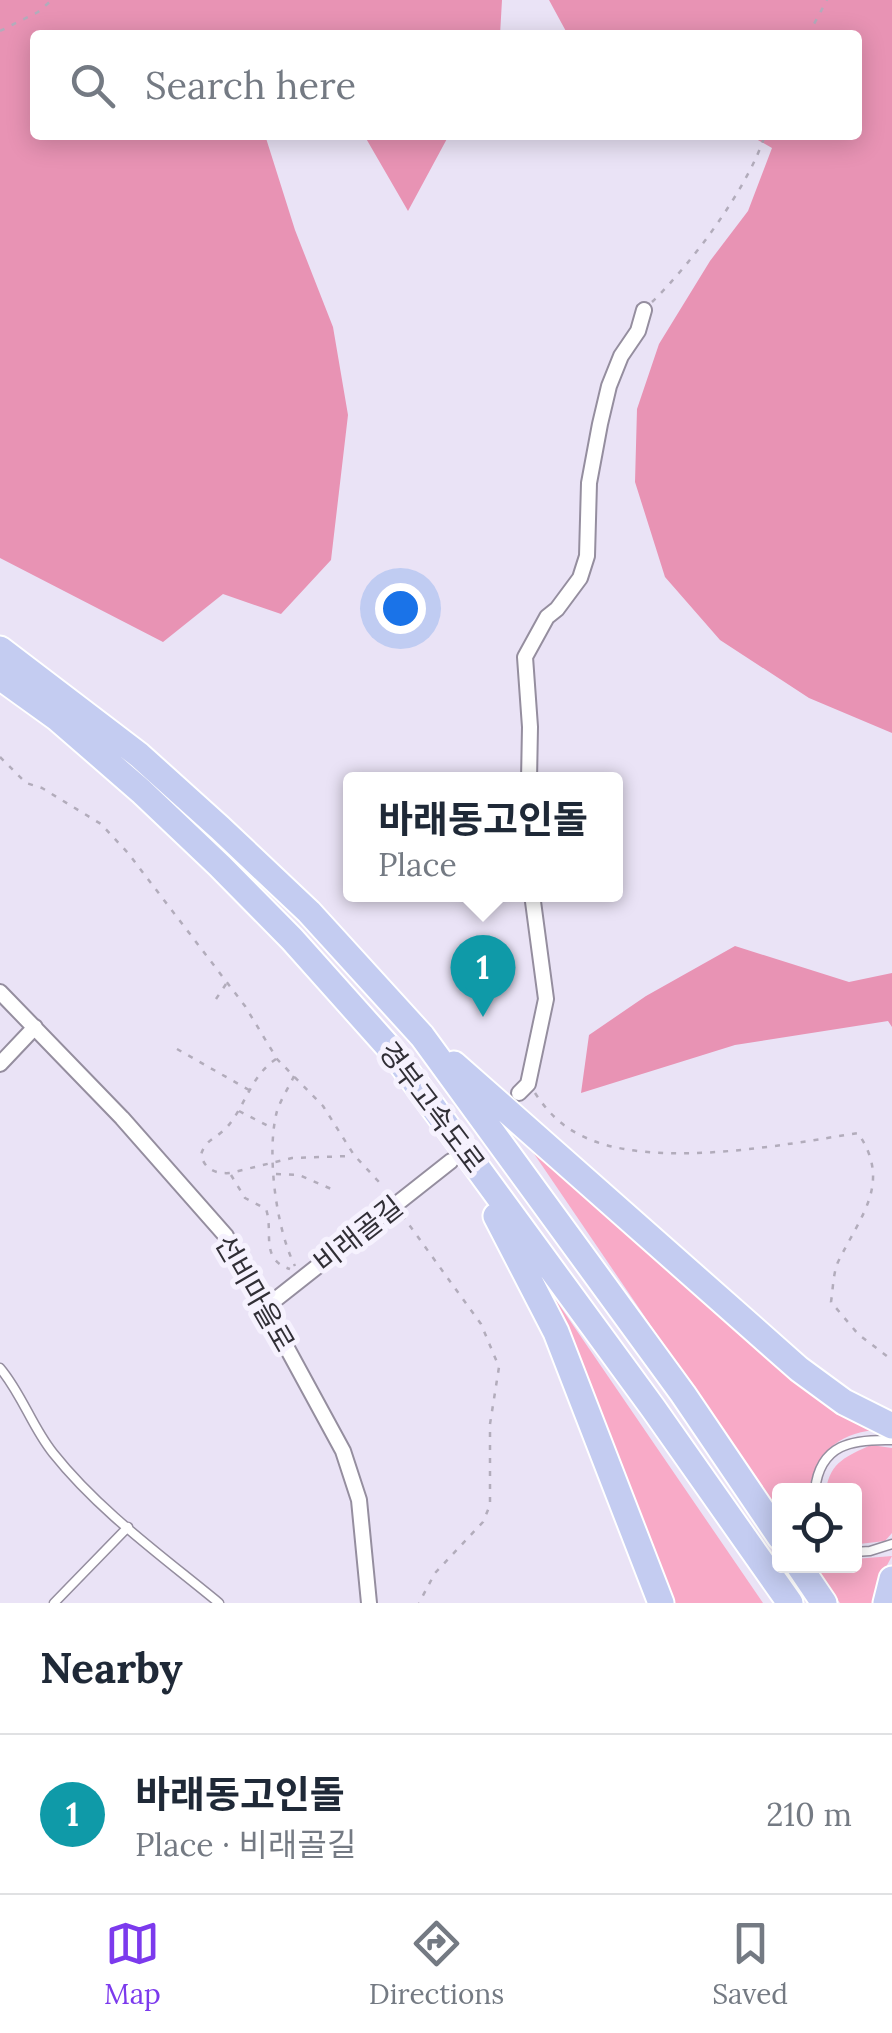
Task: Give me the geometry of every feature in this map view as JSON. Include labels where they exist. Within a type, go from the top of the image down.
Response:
[{"type":"highway","name":"경부고속도로","points":[[0,649],[139,755],[220,828],[309,912],[422,1036],[683,1394],[772,1525]]},
{"type":"highway","name":"경부고속도로","points":[[0,677],[57,718],[207,853],[292,939],[392,1051],[790,1603]]},
{"type":"highway","points":[[422,1036],[799,1369],[844,1402],[892,1426]]},
{"type":"highway","points":[[392,1051],[464,1160],[530,1278],[580,1391],[661,1603]]},
{"type":"highway","points":[[804,1573],[824,1603]]},
{"type":"highway","points":[[886,1603],[892,1579]]},
{"type":"street","points":[[529,772],[525,657],[547,617],[558,609],[580,578],[587,556],[589,482],[600,424],[615,371],[638,331],[644,310]]},
{"type":"street","points":[[524,1088],[546,999],[533,902]]},
{"type":"street","name":"선비마을로","points":[[0,992],[122,1118],[226,1236],[343,1452],[359,1500],[370,1603]]},
{"type":"street","points":[[0,1064],[34,1027]]},
{"type":"street","name":"비래골길","points":[[266,1307],[451,1161]]},
{"type":"lane","points":[[0,1368],[51,1451],[98,1502],[219,1603]]},
{"type":"lane","points":[[817,1483],[823,1464],[842,1446],[858,1440],[892,1440]]},
{"type":"lane","points":[[54,1603],[128,1527]]},
{"type":"lane","points":[[862,1552],[892,1544]]},
{"type":"path","points":[[0,31],[38,12],[52,0]]},
{"type":"path","points":[[811,30],[826,0]]},
{"type":"path","points":[[644,310],[719,224],[742,179],[758,158],[763,140]]},
{"type":"path","points":[[0,757],[26,783],[42,788],[101,824],[154,884],[262,1030],[277,1058],[324,1106],[354,1155],[379,1182]]},
{"type":"path","points":[[216,999],[227,983]]},
{"type":"path","points":[[177,1049],[249,1090]]},
{"type":"path","points":[[277,1058],[261,1072],[226,1129],[210,1139],[201,1151],[206,1167],[220,1174],[292,1158],[338,1159],[354,1155]]},
{"type":"path","points":[[230,1173],[245,1198],[268,1213],[267,1241],[275,1262],[296,1268],[278,1214],[274,1164],[277,1111],[295,1074]]},
{"type":"path","points":[[524,1088],[550,1115],[580,1136],[622,1150],[740,1150],[858,1133],[869,1145],[881,1174],[875,1202],[836,1266],[831,1302],[858,1334],[892,1360]]},
{"type":"path","points":[[238,1110],[261,1125],[274,1128]]},
{"type":"path","points":[[275,1174],[299,1175],[336,1191]]},
{"type":"path","points":[[395,1205],[481,1324],[499,1368],[490,1424],[490,1505],[483,1522],[436,1573],[419,1603]]},
{"type":"shaded area","points":[[0,0],[502,0],[500,30],[30,30],[30,140],[267,140],[295,230],[333,327],[348,415],[331,560],[281,614],[223,594],[163,642],[0,558]]},
{"type":"shaded area","points":[[549,0],[892,0],[892,733],[809,698],[720,640],[665,577],[635,482],[637,409],[659,344],[710,261],[748,211],[772,148],[758,140],[862,140],[862,30],[565,30]]},
{"type":"shaded area","points":[[367,140],[446,140],[408,211]]},
{"type":"shaded area","points":[[735,946],[849,982],[892,973],[892,1027],[888,1021],[735,1045],[581,1093],[589,1035],[646,996]]},
{"type":"shaded area","points":[[528,1137],[817,1398],[874,1430],[849,1436],[830,1448],[811,1483],[772,1483],[772,1504],[524,1139]]},
{"type":"shaded area","points":[[549,1290],[763,1603],[672,1603]]},
{"type":"shaded area","points":[[871,1445],[892,1448],[892,1533],[885,1541],[862,1544],[862,1483],[827,1483],[836,1466]]},
{"type":"shaded area","points":[[892,1556],[880,1578],[876,1603],[840,1603],[819,1573],[862,1573],[862,1558]]},
{"type":"place","name":"바래동고인돌","points":[[483,1017]]}]
